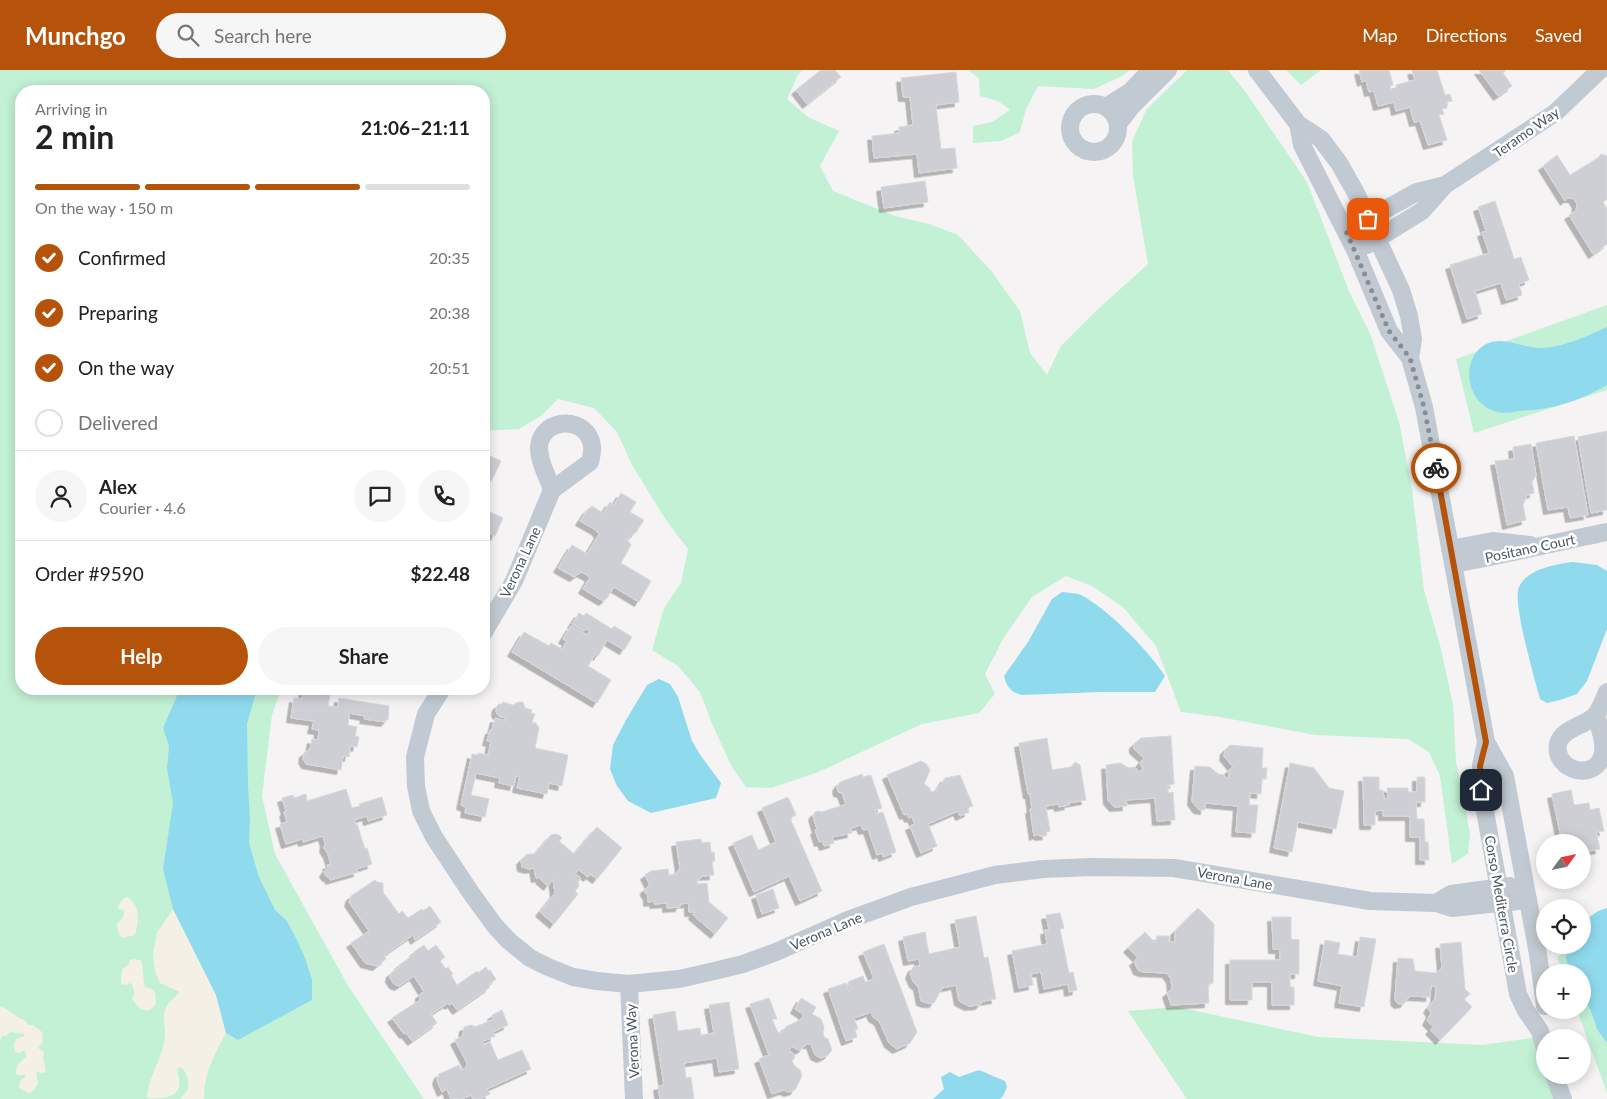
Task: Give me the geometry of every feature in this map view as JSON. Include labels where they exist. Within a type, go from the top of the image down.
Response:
[{"type":"street","points":[[1106,107],[1130,92],[1151,70]]},
{"type":"street","points":[[1118,124],[1131,107],[1168,70]]},
{"type":"street","name":"Corso Mediterra Circle","points":[[1258,70],[1298,124],[1321,139],[1339,163],[1356,193],[1400,290],[1409,316],[1413,339],[1410,358]]},
{"type":"street","name":"Teramo Way","points":[[1356,252],[1422,211],[1445,185],[1555,113],[1600,70]]},
{"type":"street","points":[[1090,104],[1106,107],[1112,112],[1118,124],[1117,137],[1106,149],[1098,152],[1082,149],[1075,143],[1070,134],[1072,117],[1077,110],[1090,104]]},
{"type":"street","name":"Corso Mediterra Circle","points":[[1298,124],[1302,144],[1356,252],[1389,331],[1410,358],[1424,407],[1486,742],[1505,776],[1539,964]]},
{"type":"street","name":"Teramo Way","points":[[1346,231],[1417,192],[1445,185]]},
{"type":"street","name":"Verona Lane","points":[[490,622],[514,581],[552,490]]},
{"type":"street","name":"Positano Court","points":[[1452,556],[1509,554],[1536,546],[1607,532]]},
{"type":"street","points":[[1596,715],[1607,692]]},
{"type":"street","name":"Verona Lane","points":[[438,695],[426,714],[414,757],[416,786],[421,811],[434,837],[471,893],[495,926],[509,941],[530,958],[548,968],[573,977],[597,982],[629,984],[679,979],[744,964],[848,920],[911,897],[996,875],[1043,869],[1091,867],[1174,868],[1370,901],[1436,903],[1452,908],[1500,895],[1526,892]]},
{"type":"street","name":"Corso Mediterra Circle","points":[[1486,742],[1480,766],[1481,790],[1518,994],[1525,1009],[1539,1029]]},
{"type":"street","name":"Verona Way","points":[[629,984],[634,1099]]},
{"type":"street","points":[[1557,1084],[1563,1099]]},
{"type":"green space","points":[[0,70],[803,70],[798,75],[787,99],[808,117],[839,131],[820,166],[833,191],[895,216],[929,224],[958,235],[992,272],[1020,311],[1030,353],[1047,375],[1061,346],[1148,264],[1133,176],[1132,142],[1146,110],[1187,70],[1228,70],[1247,94],[1307,182],[1349,291],[1371,336],[1399,422],[1412,489],[1424,590],[1441,649],[1453,705],[1456,762],[1470,833],[1468,854],[1452,864],[1440,776],[1429,752],[1408,739],[1315,735],[1220,717],[1181,712],[1156,646],[1123,607],[1092,586],[1066,576],[1032,597],[1003,639],[985,674],[995,694],[979,713],[922,724],[816,773],[771,788],[746,787],[732,767],[700,692],[678,666],[652,650],[664,608],[681,583],[688,549],[666,520],[632,465],[617,432],[594,408],[558,399],[541,416],[519,429],[490,431],[490,85],[15,85],[15,695],[279,695],[272,715],[262,796],[275,854],[347,984],[424,1099],[0,1099]]},
{"type":"green space","points":[[967,70],[1130,70],[1122,76],[1094,89],[1038,86],[1026,109],[1020,132],[1001,141],[973,143],[973,126],[992,122],[1010,110],[998,101],[980,96],[979,78]]},
{"type":"green space","points":[[1286,70],[1321,70],[1301,85]]},
{"type":"green space","points":[[1607,305],[1607,390],[1474,433],[1456,359]]},
{"type":"green space","points":[[1607,923],[1607,1093],[1591,1049],[1591,1029],[1584,1029],[1580,1019],[1591,1019],[1591,964],[1560,964],[1557,957],[1562,954],[1591,954],[1591,937]]},
{"type":"green space","points":[[1177,1007],[1319,1037],[1483,1045],[1536,1037],[1536,1084],[1558,1084],[1564,1099],[1187,1099],[1128,1011]]},
{"type":"sand","points":[[127,897],[137,909],[138,919],[135,935],[123,938],[119,935],[117,924],[123,916],[124,910],[118,909],[118,906]]},
{"type":"sand","points":[[173,909],[216,995],[226,1033],[214,1057],[205,1082],[204,1099],[180,1099],[188,1086],[187,1076],[181,1067],[177,1069],[179,1084],[175,1094],[161,1098],[147,1098],[165,1038],[165,1010],[169,1002],[180,992],[160,983],[155,972],[153,954],[157,933]]},
{"type":"sand","points":[[133,959],[142,962],[145,987],[152,989],[155,993],[156,1004],[150,1010],[141,1009],[135,1003],[132,998],[135,993],[133,985],[129,983],[126,985],[121,984],[122,969]]},
{"type":"sand","points":[[0,1007],[7,1009],[25,1020],[28,1025],[33,1025],[42,1032],[43,1042],[38,1048],[44,1052],[43,1059],[46,1070],[44,1073],[36,1072],[38,1084],[32,1092],[28,1093],[19,1088],[20,1081],[25,1075],[17,1075],[16,1073],[18,1065],[27,1056],[25,1050],[19,1053],[15,1052],[14,1044],[16,1039],[24,1036],[24,1034],[10,1032],[6,1036],[2,1036],[0,1041]]},
{"type":"water","points":[[1607,327],[1607,385],[1596,391],[1555,406],[1506,413],[1487,408],[1473,392],[1469,371],[1477,351],[1486,344],[1500,341],[1535,348],[1559,346]]},
{"type":"water","points":[[1573,562],[1597,565],[1607,571],[1607,629],[1587,681],[1577,694],[1547,703],[1540,699],[1525,642],[1519,608],[1519,587],[1528,576],[1543,568]]},
{"type":"water","points":[[1062,592],[1079,594],[1104,610],[1138,643],[1165,676],[1155,692],[1022,695],[1010,689],[1004,676],[1028,642],[1052,599]]},
{"type":"water","points":[[659,679],[670,684],[678,697],[692,741],[721,783],[716,798],[651,813],[628,801],[617,786],[610,769],[613,745],[626,720],[647,685]]},
{"type":"water","points":[[177,695],[255,695],[247,724],[249,843],[259,877],[275,910],[287,921],[305,958],[312,980],[312,1000],[238,1040],[226,1033],[216,995],[173,909],[163,869],[173,803],[167,768],[169,746],[163,728]]},
{"type":"water","points":[[1607,908],[1607,1043],[1597,1029],[1591,1011],[1591,964],[1568,964],[1566,958],[1567,954],[1591,954],[1591,916]]},
{"type":"water","points":[[979,1070],[1005,1081],[1007,1087],[1000,1099],[933,1099],[944,1089],[941,1077],[950,1072],[959,1077]]},
{"type":"building","points":[[821,70],[835,70],[841,77],[807,104],[796,90]]},
{"type":"building","points":[[1359,70],[1389,70],[1393,85],[1390,86],[1392,91],[1397,89],[1396,85],[1415,80],[1412,70],[1437,70],[1445,95],[1450,94],[1452,101],[1446,102],[1447,108],[1442,109],[1444,114],[1439,115],[1447,140],[1428,145],[1420,121],[1414,122],[1410,107],[1396,111],[1394,102],[1378,106],[1374,91],[1369,92],[1366,80],[1362,82]]},
{"type":"building","points":[[1479,70],[1506,70],[1503,73],[1512,86],[1498,96]]},
{"type":"building","points":[[956,72],[959,102],[936,105],[941,149],[955,148],[957,168],[919,173],[917,154],[874,158],[872,136],[900,133],[899,127],[913,125],[910,97],[903,97],[901,78]]},
{"type":"building","points":[[1601,154],[1607,156],[1607,199],[1603,202],[1607,209],[1607,244],[1593,254],[1569,215],[1576,211],[1577,204],[1573,198],[1568,198],[1565,201],[1543,166],[1557,155],[1570,175],[1598,158]]},
{"type":"building","points":[[925,181],[928,202],[884,208],[881,187]]},
{"type":"building","points":[[1495,201],[1514,259],[1521,257],[1529,280],[1519,284],[1522,295],[1506,300],[1501,283],[1475,291],[1482,314],[1467,319],[1450,265],[1489,253],[1482,232],[1486,231],[1478,207]]},
{"type":"building","points":[[1607,431],[1607,510],[1591,513],[1578,437]]},
{"type":"building","points":[[1574,436],[1588,515],[1570,518],[1568,507],[1548,510],[1536,443]]},
{"type":"building","points":[[1531,444],[1536,475],[1532,482],[1534,493],[1527,495],[1523,505],[1526,520],[1507,525],[1495,461],[1514,459],[1513,447]]},
{"type":"building","points":[[490,456],[501,461],[490,481]]},
{"type":"building","points":[[621,493],[636,502],[630,512],[644,520],[636,532],[627,539],[631,545],[621,563],[651,581],[639,602],[614,587],[603,601],[583,589],[590,577],[581,572],[574,577],[558,568],[572,545],[587,554],[599,534],[596,530],[580,521],[587,510],[592,506],[603,513],[610,502],[614,505]]},
{"type":"building","points":[[490,512],[503,518],[495,536],[490,534]]},
{"type":"building","points":[[579,613],[584,616],[586,613],[612,629],[614,626],[632,637],[624,650],[607,640],[598,656],[595,654],[588,666],[611,680],[597,703],[512,652],[524,632],[549,646],[551,643],[562,649],[567,641],[563,639],[571,626],[587,635],[590,631],[586,629],[584,631],[572,624]]},
{"type":"building","points":[[303,695],[330,695],[328,706],[338,707],[339,698],[389,706],[388,720],[386,719],[386,722],[364,719],[365,716],[349,713],[348,725],[357,727],[355,736],[359,737],[357,747],[350,746],[349,757],[343,756],[341,770],[306,764],[303,759],[304,753],[310,749],[312,739],[318,740],[319,730],[312,729],[314,721],[291,718],[294,698],[302,699]]},
{"type":"building","points":[[503,702],[513,705],[523,702],[525,708],[532,710],[531,713],[535,714],[532,722],[536,723],[539,728],[535,748],[568,755],[562,786],[549,783],[547,794],[517,788],[520,776],[516,776],[514,786],[499,783],[500,778],[476,773],[471,795],[489,799],[485,817],[465,813],[466,807],[461,805],[472,754],[488,755],[491,742],[487,741],[495,718],[506,721],[496,711],[497,706]]},
{"type":"building","points":[[1171,736],[1174,784],[1168,785],[1168,793],[1173,792],[1175,820],[1157,821],[1155,798],[1126,800],[1127,806],[1114,807],[1108,800],[1106,765],[1120,763],[1129,768],[1135,767],[1139,772],[1143,769],[1140,763],[1144,758],[1134,749],[1134,744],[1141,738]]},
{"type":"building","points":[[1047,738],[1052,770],[1071,767],[1075,762],[1080,765],[1086,800],[1068,803],[1069,805],[1059,807],[1058,804],[1046,806],[1050,831],[1046,832],[1047,835],[1039,836],[1038,834],[1034,836],[1030,794],[1028,794],[1019,743]]},
{"type":"building","points":[[1230,745],[1263,748],[1262,768],[1267,768],[1266,779],[1262,779],[1261,794],[1250,793],[1249,805],[1258,805],[1255,833],[1236,832],[1238,806],[1205,803],[1205,810],[1198,809],[1192,801],[1195,766],[1210,767],[1218,774],[1224,775],[1227,778],[1229,770],[1233,767],[1224,756],[1225,750]]},
{"type":"building","points":[[921,761],[930,770],[924,784],[930,788],[930,791],[933,792],[940,786],[945,778],[960,775],[973,806],[967,808],[969,812],[960,816],[958,811],[928,824],[937,846],[921,853],[910,826],[915,824],[912,817],[909,818],[907,814],[904,815],[887,775]]},
{"type":"building","points":[[1290,763],[1314,768],[1329,788],[1344,791],[1336,829],[1298,822],[1292,852],[1274,848]]},
{"type":"building","points":[[862,774],[863,777],[871,775],[882,808],[875,810],[876,814],[883,812],[896,852],[883,857],[882,853],[877,855],[868,829],[863,830],[861,825],[851,828],[852,833],[832,837],[834,843],[824,846],[822,841],[819,842],[815,830],[817,829],[813,816],[815,812],[822,812],[846,804],[842,793],[838,792],[837,787],[840,782]]},
{"type":"building","points":[[1363,777],[1379,777],[1379,790],[1383,790],[1384,799],[1388,799],[1387,788],[1408,788],[1408,792],[1417,792],[1417,777],[1425,777],[1425,802],[1416,802],[1417,819],[1424,819],[1425,842],[1428,842],[1429,860],[1420,860],[1420,837],[1410,837],[1410,816],[1383,816],[1383,810],[1375,811],[1375,825],[1364,825]]},
{"type":"building","points":[[346,789],[352,808],[382,797],[387,815],[368,821],[367,816],[354,820],[372,864],[357,869],[358,872],[330,880],[324,872],[328,867],[327,865],[331,864],[324,848],[323,836],[303,842],[302,839],[286,844],[280,824],[287,822],[282,798],[293,795],[294,798],[306,794],[307,801]]},
{"type":"building","points":[[1571,790],[1574,805],[1589,803],[1590,810],[1599,808],[1604,831],[1596,832],[1600,849],[1591,851],[1591,834],[1560,834],[1552,794]]},
{"type":"building","points":[[788,797],[796,815],[790,818],[822,891],[800,901],[789,876],[754,892],[733,843],[752,835],[758,850],[776,842],[762,808]]},
{"type":"building","points":[[597,827],[622,848],[597,879],[590,874],[588,877],[579,870],[575,874],[581,878],[578,882],[579,886],[575,891],[578,894],[554,924],[540,912],[555,893],[553,879],[548,886],[540,879],[542,877],[536,878],[534,868],[522,867],[521,860],[527,854],[535,854],[551,835],[555,834],[562,838],[559,841],[574,854]]},
{"type":"building","points":[[701,839],[702,843],[710,842],[711,852],[714,852],[715,861],[712,862],[714,875],[702,876],[697,880],[697,884],[707,883],[709,902],[728,918],[715,934],[693,915],[695,912],[689,912],[689,903],[680,904],[680,907],[667,908],[667,903],[654,904],[655,901],[648,902],[648,896],[645,892],[645,889],[650,885],[645,875],[651,871],[668,869],[669,875],[676,874],[680,868],[676,842]]},
{"type":"building","points":[[375,880],[383,883],[383,892],[399,914],[402,911],[408,918],[430,906],[441,922],[415,940],[413,935],[384,955],[386,959],[377,966],[365,963],[351,943],[369,931],[349,902],[351,896]]},
{"type":"building","points":[[773,889],[779,908],[762,914],[756,895]]},
{"type":"building","points":[[1198,908],[1214,924],[1213,983],[1208,985],[1209,1003],[1171,1005],[1167,993],[1172,989],[1171,979],[1167,973],[1138,970],[1134,961],[1138,958],[1128,948],[1145,932],[1155,943],[1157,936],[1169,936],[1169,942],[1175,942],[1175,931]]},
{"type":"building","points":[[1060,913],[1064,928],[1060,929],[1069,973],[1073,972],[1077,990],[1069,992],[1068,984],[1044,989],[1041,972],[1031,974],[1033,985],[1019,988],[1012,951],[1047,944],[1045,930],[1049,930],[1046,915]]},
{"type":"building","points":[[976,916],[984,958],[988,957],[996,999],[983,1001],[980,1005],[969,1006],[959,1001],[956,985],[942,988],[934,1003],[921,1001],[918,986],[914,983],[910,974],[913,967],[920,966],[919,959],[908,961],[903,937],[925,932],[929,954],[960,947],[955,920]]},
{"type":"building","points":[[1272,917],[1291,917],[1291,939],[1299,940],[1299,974],[1290,974],[1290,987],[1294,987],[1294,1005],[1272,1005],[1272,982],[1252,982],[1252,1000],[1230,1000],[1230,960],[1280,960],[1280,949],[1273,949]]},
{"type":"building","points":[[1360,937],[1376,939],[1364,1007],[1339,1003],[1342,986],[1318,981],[1325,940],[1340,943],[1338,954],[1357,957]]},
{"type":"building","points":[[1461,942],[1465,989],[1470,994],[1464,999],[1472,1007],[1440,1040],[1430,1030],[1433,1027],[1427,1021],[1431,1013],[1428,1008],[1435,999],[1436,987],[1431,986],[1430,997],[1411,996],[1405,1003],[1399,1004],[1396,1002],[1398,958],[1413,959],[1415,971],[1436,973],[1442,968],[1440,944]]},
{"type":"building","points":[[884,944],[917,1032],[910,1043],[897,1049],[889,1043],[879,1021],[873,1017],[871,1012],[854,1018],[858,1029],[855,1030],[857,1037],[846,1041],[828,989],[846,983],[849,991],[851,990],[848,982],[863,976],[865,982],[874,979],[863,952]]},
{"type":"building","points":[[424,945],[428,951],[436,945],[445,957],[440,961],[453,974],[451,975],[457,985],[486,967],[496,979],[488,985],[490,987],[457,1010],[452,1003],[449,1005],[448,1003],[431,1014],[437,1023],[412,1041],[392,1018],[420,1000],[420,994],[424,992],[414,976],[399,986],[394,984],[390,978],[391,973],[400,967],[399,965]]},
{"type":"building","points":[[769,998],[777,1019],[772,1019],[778,1033],[787,1030],[785,1027],[803,1018],[803,1014],[795,1009],[801,998],[816,1007],[812,1014],[821,1019],[824,1027],[824,1037],[828,1039],[832,1050],[828,1055],[821,1058],[815,1055],[811,1044],[806,1044],[799,1050],[791,1046],[789,1051],[795,1057],[792,1061],[800,1070],[802,1076],[795,1090],[789,1092],[784,1090],[772,1094],[759,1059],[769,1055],[750,1004]]},
{"type":"building","points":[[729,1002],[739,1069],[719,1072],[717,1058],[684,1063],[686,1078],[691,1077],[694,1099],[660,1099],[658,1086],[664,1085],[653,1015],[675,1011],[678,1031],[700,1028],[701,1035],[714,1033],[709,1005]]},
{"type":"building","points":[[502,1010],[508,1025],[493,1032],[495,1036],[482,1042],[484,1045],[490,1042],[498,1060],[522,1050],[531,1069],[487,1089],[490,1094],[480,1099],[473,1099],[471,1095],[462,1099],[451,1099],[447,1089],[442,1092],[437,1080],[439,1074],[459,1065],[461,1070],[466,1068],[467,1063],[455,1040],[463,1036],[464,1027],[472,1025],[475,1027],[494,1019],[492,1015]]},
{"type":"way so far","points":[[1368,219],[1346,231],[1389,331],[1410,358],[1424,407],[1436,468]]},
{"type":"route","points":[[1436,468],[1486,742],[1480,766],[1481,790]]}]
